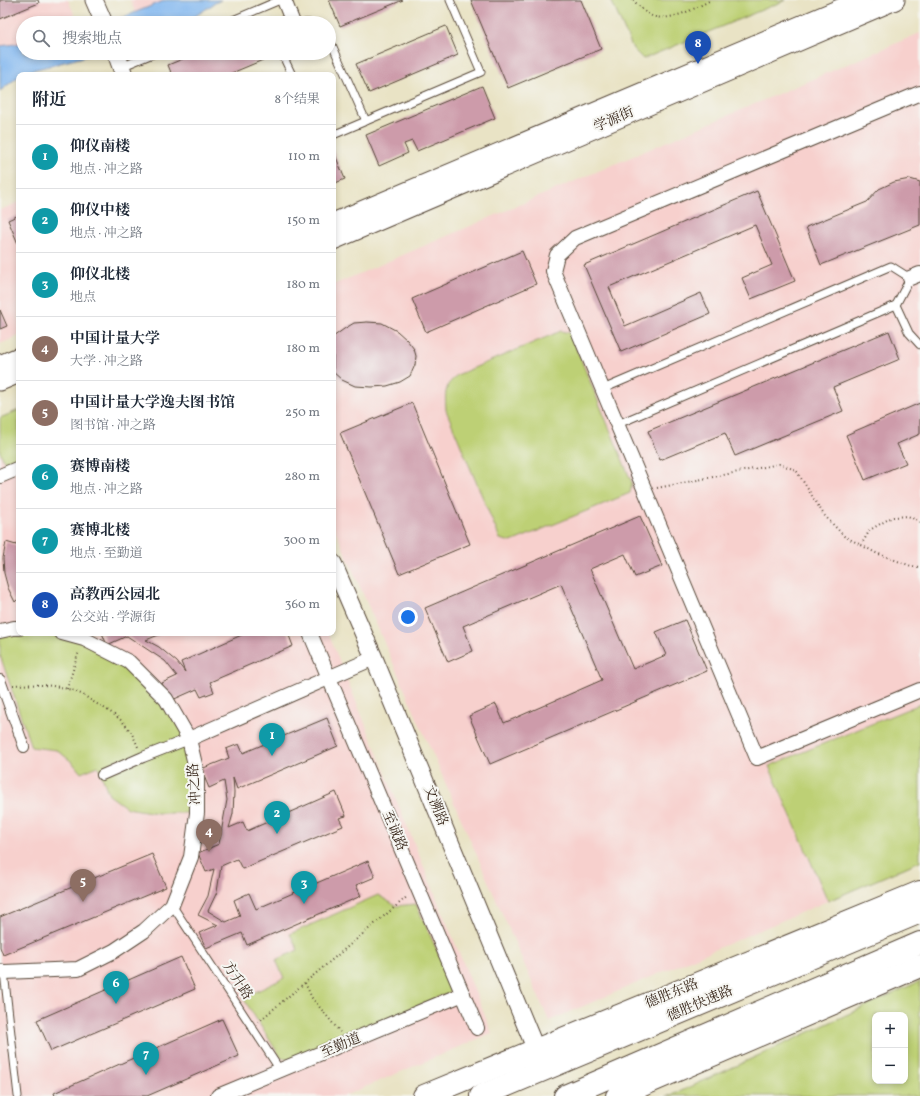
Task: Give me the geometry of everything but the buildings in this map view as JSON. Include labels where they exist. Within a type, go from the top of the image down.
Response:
[{"type":"main road","name":"学源街","points":[[336,222],[860,0]]},
{"type":"main road","name":"学源街","points":[[336,239],[895,0]]},
{"type":"main road","points":[[0,365],[16,358]]},
{"type":"main road","points":[[0,381],[16,374]]},
{"type":"main road","name":"德胜东路","points":[[424,1096],[920,892]]},
{"type":"main road","name":"德胜快速路","points":[[481,1096],[920,912]]},
{"type":"main road","points":[[565,1096],[920,943]]},
{"type":"main road","points":[[616,1096],[920,966]]},
{"type":"street","points":[[94,0],[101,16]]},
{"type":"street","points":[[284,0],[290,16]]},
{"type":"street","points":[[920,93],[575,238],[557,255],[554,271],[757,758],[920,690]]},
{"type":"street","points":[[0,476],[16,469]]},
{"type":"street","name":"文溯路","points":[[336,570],[374,658],[536,1050]]},
{"type":"street","points":[[0,631],[16,628]]},
{"type":"street","name":"冲之路","points":[[2,971],[78,969],[114,951],[144,931],[172,905],[191,857],[197,813],[197,773],[189,739],[166,699],[129,662],[84,639],[73,636]]},
{"type":"street","name":"至诚路","points":[[311,636],[477,1028]]},
{"type":"street","points":[[102,776],[142,757],[189,739],[374,658]]},
{"type":"street","points":[[1,683],[24,747]]},
{"type":"street","name":"至勤道","points":[[218,1096],[463,994]]},
{"type":"lane","points":[[242,16],[280,0]]},
{"type":"lane","points":[[336,134],[481,72],[450,0]]},
{"type":"lane","points":[[336,54],[366,121]]},
{"type":"lane","points":[[120,65],[135,60]]},
{"type":"lane","points":[[287,60],[291,72]]},
{"type":"lane","points":[[603,389],[891,266],[915,276],[896,305],[618,424]]},
{"type":"lane","points":[[896,305],[909,333],[920,345]]},
{"type":"lane","name":"方升路","points":[[172,905],[280,1070]]},
{"type":"lane","points":[[2,971],[18,1096]]},
{"type":"path","points":[[633,0],[650,15],[663,17],[684,13],[712,0]]},
{"type":"path","points":[[645,490],[779,464],[796,470],[824,515],[844,536],[876,553],[911,566],[920,567]]},
{"type":"path","points":[[861,545],[870,530],[892,517],[908,516],[920,522]]},
{"type":"path","points":[[67,689],[84,639]]},
{"type":"path","points":[[1,683],[38,685],[67,689],[82,695],[124,722],[134,736],[142,757]]},
{"type":"path","points":[[252,1028],[418,888]]},
{"type":"path","points":[[305,983],[312,998],[348,1043]]},
{"type":"shaded area","points":[[0,0],[68,0],[75,16],[16,16],[16,44],[0,46]]},
{"type":"shaded area","points":[[130,0],[166,0],[135,12]]},
{"type":"shaded area","points":[[920,33],[920,861],[549,1021],[336,532],[336,284]]},
{"type":"shaded area","points":[[16,203],[16,337],[0,344],[0,210]]},
{"type":"shaded area","points":[[16,411],[16,636],[329,636],[492,1033],[344,1096],[0,1096],[0,418]]},
{"type":"green space","points":[[611,0],[786,0],[643,59],[633,49]]},
{"type":"green space","points":[[561,331],[570,333],[632,483],[630,493],[511,542],[500,539],[446,410],[446,391],[450,383],[457,375]]},
{"type":"green space","points":[[16,411],[16,459],[5,464],[0,452],[0,418]]},
{"type":"green space","points":[[0,631],[16,633],[16,636],[69,636],[129,662],[189,739],[197,813],[157,813],[127,808],[109,795],[98,766],[81,773],[72,762],[57,750],[31,747],[0,655]]},
{"type":"green space","points":[[920,704],[920,861],[828,901],[769,766]]},
{"type":"green space","points":[[378,895],[396,906],[416,904],[455,990],[290,1060],[281,1058],[243,998],[284,978],[276,960],[298,950],[290,934]]},
{"type":"green space","points":[[920,981],[920,1096],[666,1096],[677,1093]]},
{"type":"water","points":[[166,0],[221,0],[196,16],[126,16]]},
{"type":"water","points":[[16,44],[16,60],[72,60],[25,72],[16,72],[16,78],[0,91],[0,46]]},
{"type":"place","name":"高教西公园北","points":[[698,64]]},
{"type":"place","name":"仰仪南楼","points":[[272,756]]},
{"type":"place","name":"仰仪中楼","points":[[277,834]]},
{"type":"place","name":"中国计量大学","points":[[209,852]]},
{"type":"place","name":"中国计量大学逸夫图书馆","points":[[83,902]]},
{"type":"place","name":"仰仪北楼","points":[[304,904]]},
{"type":"place","name":"赛博南楼","points":[[116,1004]]},
{"type":"place","name":"赛博北楼","points":[[146,1075]]}]
